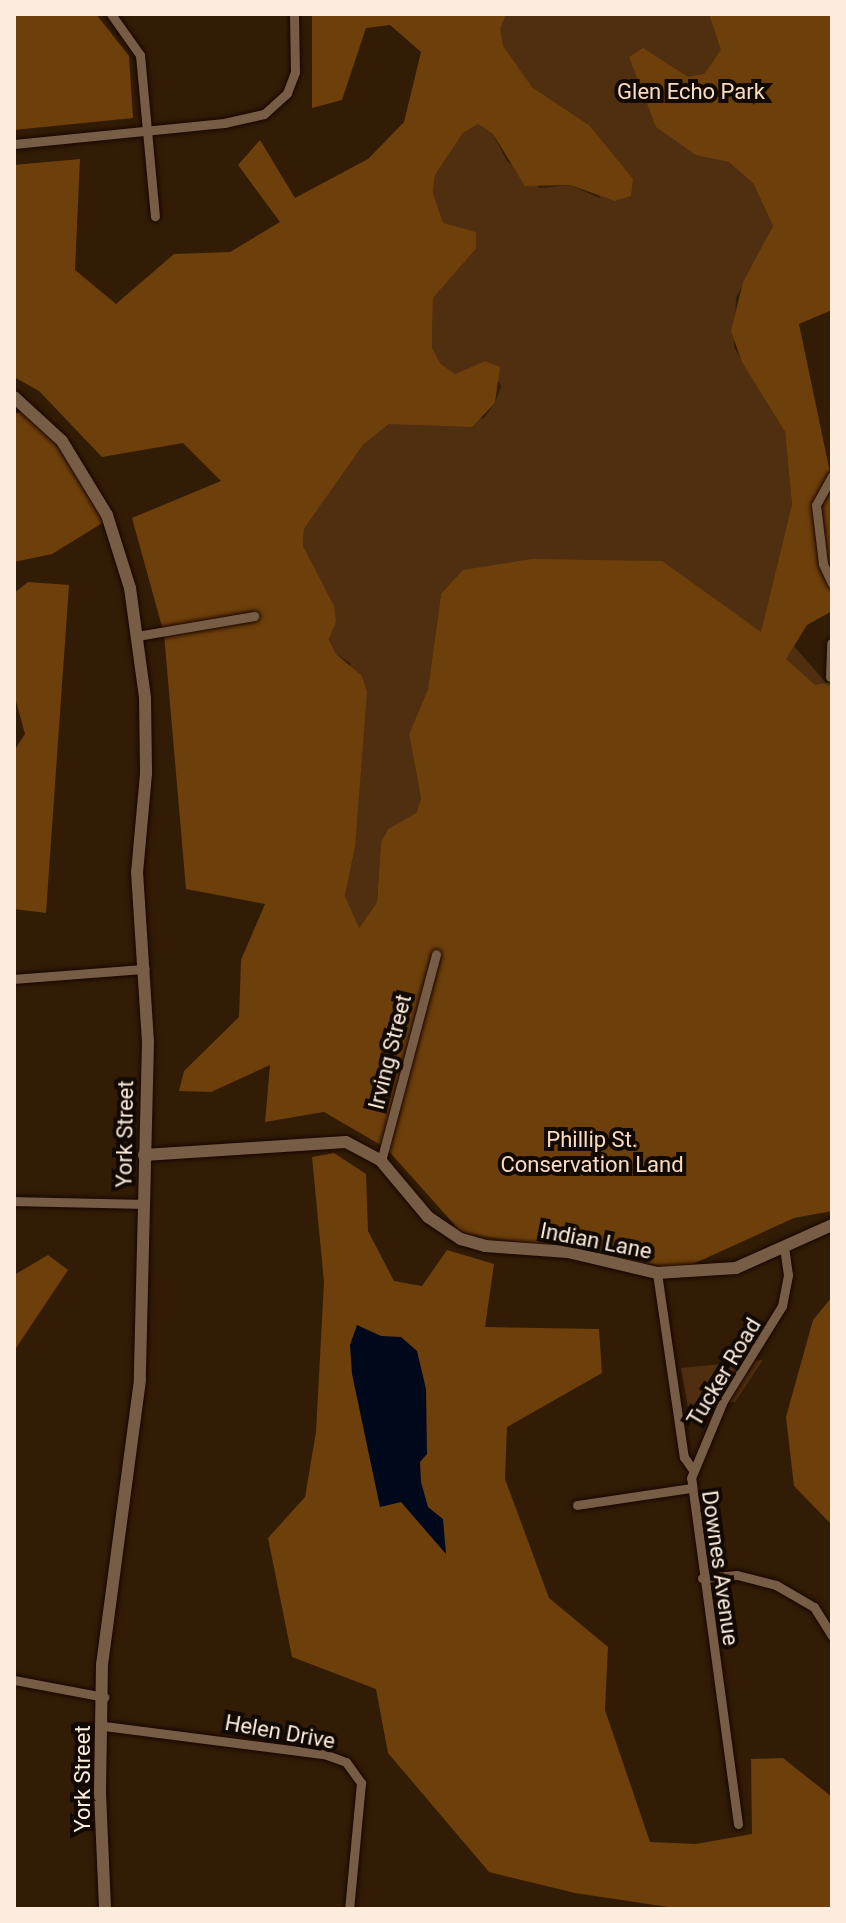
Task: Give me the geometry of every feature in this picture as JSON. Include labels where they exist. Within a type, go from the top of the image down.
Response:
[{"type":"street","points":[[111,14],[140,55],[155,216]]},
{"type":"street","points":[[14,144],[149,127],[239,122],[272,109],[295,72],[294,14]]},
{"type":"street","name":"York Street","points":[[14,397],[62,441],[102,504],[126,568],[137,636],[147,746],[137,872],[145,969],[140,1380],[107,1622],[100,1793],[105,1909]]},
{"type":"street","points":[[832,476],[816,505],[823,564],[832,583]]},
{"type":"street","points":[[137,636],[254,616]]},
{"type":"street","points":[[831,643],[831,670]]},
{"type":"street","name":"Irving Street","points":[[381,1161],[436,954]]},
{"type":"street","points":[[14,979],[145,969]]},
{"type":"street","name":"Indian Lane","points":[[144,1155],[335,1139],[381,1161],[428,1217],[461,1239],[485,1246],[568,1252],[657,1273],[722,1271],[832,1225]]},
{"type":"street","points":[[14,1201],[143,1204]]},
{"type":"street","name":"Tucker Road","points":[[693,1470],[723,1401],[782,1306],[788,1275],[784,1246]]},
{"type":"street","name":"Downes Avenue","points":[[657,1273],[684,1457],[693,1470],[691,1488],[702,1578],[738,1824]]},
{"type":"street","points":[[577,1505],[691,1488]]},
{"type":"street","points":[[702,1578],[737,1575],[776,1585],[814,1607],[832,1636]]},
{"type":"street","points":[[14,1680],[104,1697]]},
{"type":"street","name":"Helen Drive","points":[[104,1726],[324,1754],[346,1762],[361,1783],[349,1909]]},
{"type":"green space","points":[[14,14],[96,14],[129,56],[133,118],[14,130]]},
{"type":"green space","points":[[312,14],[506,14],[500,29],[503,46],[532,87],[589,125],[633,179],[631,196],[615,201],[570,185],[525,186],[493,134],[478,124],[463,133],[435,175],[433,193],[443,223],[476,232],[476,249],[433,298],[432,348],[441,364],[455,374],[485,361],[500,367],[495,403],[472,427],[389,424],[363,445],[304,529],[303,546],[334,606],[336,622],[329,639],[336,654],[362,676],[367,692],[355,847],[345,896],[359,928],[377,902],[381,842],[388,829],[416,813],[421,798],[409,734],[428,689],[441,594],[463,570],[532,559],[662,561],[761,632],[792,505],[785,432],[742,362],[731,331],[743,282],[773,226],[753,183],[729,162],[696,155],[656,127],[629,57],[643,48],[688,77],[704,74],[721,50],[709,14],[832,14],[832,310],[799,324],[832,482],[832,611],[807,625],[786,659],[815,685],[832,682],[832,1211],[794,1218],[682,1269],[461,1232],[386,1148],[324,1112],[265,1122],[270,1065],[211,1092],[179,1091],[184,1071],[239,1017],[241,960],[265,904],[186,889],[164,634],[132,518],[221,481],[183,443],[102,457],[39,391],[14,377],[14,165],[80,159],[75,270],[116,304],[174,254],[230,252],[280,222],[238,165],[260,140],[295,198],[368,159],[404,122],[421,52],[390,25],[366,28],[342,100],[312,108]]},
{"type":"green space","points":[[475,14],[832,14],[753,183],[773,226],[736,298],[734,347],[785,432],[792,505],[785,636],[828,685],[684,1276],[509,1251],[453,1230],[523,1029],[441,594],[428,689],[409,734],[421,797],[416,813],[388,829],[381,842],[377,902],[358,929],[345,896],[355,847],[350,663],[336,654],[329,638],[336,622],[303,546],[304,529],[363,445],[389,424],[484,418],[495,403],[501,386],[485,361],[455,374],[441,364],[432,348],[433,298],[476,249],[475,232],[443,224],[433,193],[435,175],[463,133],[478,124],[493,134],[507,161],[540,188],[570,185],[600,198],[589,125],[532,87]]},
{"type":"green space","points":[[30,409],[46,424],[109,519],[52,554],[14,562],[14,414]]},
{"type":"green space","points":[[28,582],[69,585],[46,913],[14,909],[14,751],[25,734],[14,694],[14,593]]},
{"type":"green space","points":[[334,1153],[366,1174],[368,1231],[394,1281],[422,1286],[447,1250],[494,1264],[485,1327],[599,1329],[602,1373],[507,1427],[505,1479],[549,1598],[608,1647],[605,1710],[650,1842],[696,1844],[752,1834],[751,1759],[783,1758],[832,1797],[832,1909],[681,1909],[575,1893],[489,1872],[388,1753],[376,1689],[292,1657],[268,1538],[305,1497],[316,1432],[324,1282],[312,1157]]},
{"type":"green space","points":[[48,1255],[68,1270],[14,1351],[14,1275]]},
{"type":"green space","points":[[832,1297],[832,1525],[794,1486],[786,1417],[813,1320]]},
{"type":"green space","points":[[763,1360],[735,1402],[688,1407],[681,1368]]},
{"type":"water","points":[[357,1325],[381,1336],[401,1337],[417,1351],[426,1389],[427,1454],[420,1462],[421,1482],[428,1507],[443,1519],[446,1554],[401,1502],[380,1507],[352,1374],[350,1345]]},
{"type":"park label","name":"Glen Echo Park","points":[[691,92]]},
{"type":"park label","name":"Phillip St. Conservation Land","points":[[592,1152]]}]
